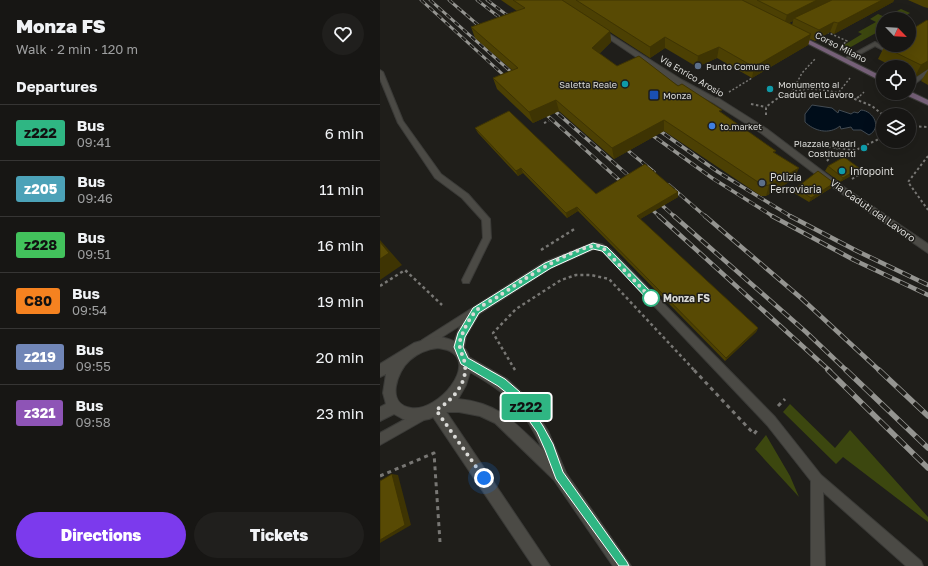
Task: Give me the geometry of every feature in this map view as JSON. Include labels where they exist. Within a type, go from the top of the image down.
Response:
[{"type":"main road","name":"Corso Milano","points":[[789,32],[876,76]]},
{"type":"main road","points":[[916,97],[928,103]]},
{"type":"street","name":"Via Enrico Arosio","points":[[593,26],[679,82],[715,100],[821,169]]},
{"type":"street","name":"Via Caduti del Lavoro","points":[[821,169],[838,187],[928,248]]},
{"type":"street","points":[[380,371],[419,347],[432,343],[444,343],[455,347],[462,356],[502,382],[516,395],[540,429],[550,448],[559,475]]},
{"type":"street","points":[[407,355],[394,370],[389,385],[390,397],[395,407],[408,414],[435,409],[469,406],[491,413],[500,418],[559,475],[623,566]]},
{"type":"street","points":[[435,409],[460,386],[464,376],[462,356]]},
{"type":"street","points":[[380,414],[395,407]]},
{"type":"street","points":[[435,409],[542,566]]},
{"type":"lane","points":[[844,60],[875,44],[900,56]]},
{"type":"lane","points":[[916,80],[927,70]]},
{"type":"lane","points":[[380,72],[400,122],[438,176],[465,196],[486,219],[487,238],[466,280]]},
{"type":"lane","points":[[419,347],[548,265],[589,247],[602,247],[772,421],[817,479],[916,566]]},
{"type":"lane","points":[[462,356],[458,347],[461,336],[476,311]]},
{"type":"lane","points":[[380,439],[435,409]]},
{"type":"lane","points":[[817,479],[818,566]]},
{"type":"path","points":[[821,29],[847,41],[840,46]]},
{"type":"path","points":[[793,90],[800,75],[810,62]]},
{"type":"path","points":[[839,92],[850,77]]},
{"type":"path","points":[[738,86],[752,78]]},
{"type":"path","points":[[766,116],[766,106],[771,100],[793,90],[839,92],[857,98],[876,110]]},
{"type":"path","points":[[857,98],[864,92]]},
{"type":"path","points":[[545,122],[544,123],[549,121]]},
{"type":"path","points":[[916,126],[928,127]]},
{"type":"path","points":[[806,144],[837,149],[856,150],[876,140]]},
{"type":"path","points":[[821,169],[837,149]]},
{"type":"path","points":[[928,156],[908,182],[928,210]]},
{"type":"path","points":[[838,187],[862,173],[852,166]]},
{"type":"path","points":[[537,253],[576,228]]},
{"type":"path","points":[[380,286],[405,270],[442,305]]},
{"type":"path","points":[[516,395],[520,377],[495,339],[493,333],[516,309],[561,280],[576,275],[591,275],[609,279],[754,434],[760,427]]},
{"type":"path","points":[[780,404],[785,399]]},
{"type":"path","points":[[380,476],[434,453],[440,542]]},
{"type":"green space","points":[[901,9],[908,12],[895,12]]},
{"type":"green space","points":[[876,15],[876,22],[870,19]]},
{"type":"green space","points":[[876,22],[876,33],[849,48],[844,45],[862,34],[858,32]]},
{"type":"green space","points":[[790,404],[835,448],[850,430],[928,517],[928,522],[843,457],[836,464],[783,412]]},
{"type":"green space","points":[[766,435],[790,476],[799,497],[755,449]]},
{"type":"water","points":[[812,105],[832,108],[838,113],[839,110],[851,114],[854,112],[858,113],[861,110],[870,113],[876,124],[873,132],[869,135],[861,130],[853,130],[851,127],[841,129],[840,126],[836,129],[822,131],[813,128],[805,122],[805,114]]},
{"type":"building","points":[[513,0],[562,0],[610,31],[592,48],[617,66],[639,56],[678,86],[682,84],[722,110],[719,111],[776,151],[773,152],[799,168],[769,185],[764,186],[664,120],[612,148],[556,100],[529,112],[493,78],[518,68],[471,27],[525,8]]},
{"type":"building","points":[[576,0],[742,0],[811,34],[754,67],[719,47],[698,56],[665,37],[650,47]]},
{"type":"building","points":[[757,0],[817,0],[787,15]]},
{"type":"building","points":[[832,0],[882,0],[838,23],[834,22],[819,30],[794,18]]},
{"type":"building","points":[[927,20],[928,21],[928,61],[921,65],[916,63],[916,60],[911,60],[894,52],[916,52],[916,27]]},
{"type":"building","points":[[509,111],[596,194],[645,164],[678,192],[637,216],[758,328],[726,358],[577,207],[566,213],[521,168],[516,171],[475,128]]},
{"type":"building","points":[[844,157],[859,168],[843,178],[828,166]]},
{"type":"building","points":[[818,171],[834,183],[811,198],[796,188]]},
{"type":"building","points":[[380,242],[389,253],[380,259]]},
{"type":"building","points":[[392,474],[405,525],[380,540],[380,481]]},
{"type":"railway","points":[[421,0],[510,81]]},
{"type":"railway","points":[[430,0],[518,78]]},
{"type":"railway","points":[[449,0],[485,31]]},
{"type":"railway","points":[[477,0],[508,24]]},
{"type":"railway","points":[[487,0],[515,21]]},
{"type":"railway","points":[[548,105],[637,183]]},
{"type":"railway","points":[[539,108],[628,188]]},
{"type":"railway","points":[[653,126],[718,172],[792,217]]},
{"type":"railway","points":[[645,130],[712,178],[774,217]]},
{"type":"railway","points":[[620,144],[654,172]]},
{"type":"railway","points":[[669,185],[706,217]]},
{"type":"railway","points":[[655,199],[675,217]]},
{"type":"railway","points":[[646,204],[660,217]]},
{"type":"railway","points":[[659,216],[830,371]]},
{"type":"railway","points":[[674,216],[806,332],[847,371]]},
{"type":"railway","points":[[705,216],[801,298],[880,371]]},
{"type":"railway","points":[[772,216],[854,260],[928,295]]},
{"type":"railway","points":[[790,216],[857,251],[928,285]]},
{"type":"railway","points":[[828,370],[928,468]]},
{"type":"railway","points":[[846,370],[928,448]]},
{"type":"railway","points":[[879,370],[928,416]]},
{"type":"bus line","name":"z222","points":[[623,566],[559,475],[550,448],[528,410],[516,395],[502,382],[464,361],[458,347],[461,336],[476,311],[548,265],[589,247],[602,247],[651,298]]},
{"type":"place","name":"Punto Comune","points":[[698,66]]},
{"type":"place","name":"Saletta Reale","points":[[625,84]]},
{"type":"place","name":"Monumento ai Caduti del Lavoro","points":[[770,89]]},
{"type":"place","name":"Monza","points":[[654,95]]},
{"type":"place","name":"to.market","points":[[712,126]]},
{"type":"place","name":"Piazzale Madri Costituenti","points":[[864,148]]},
{"type":"place","name":"Infopoint","points":[[842,171]]},
{"type":"place","name":"Polizia Ferroviaria","points":[[762,183]]},
{"type":"place","name":"Monza FS","points":[[651,298]]},
{"type":"route","points":[[484,478],[436,410],[454,396],[460,386],[464,376],[465,365],[458,347],[459,342],[476,311],[548,265],[593,246],[602,247],[651,298]]}]
